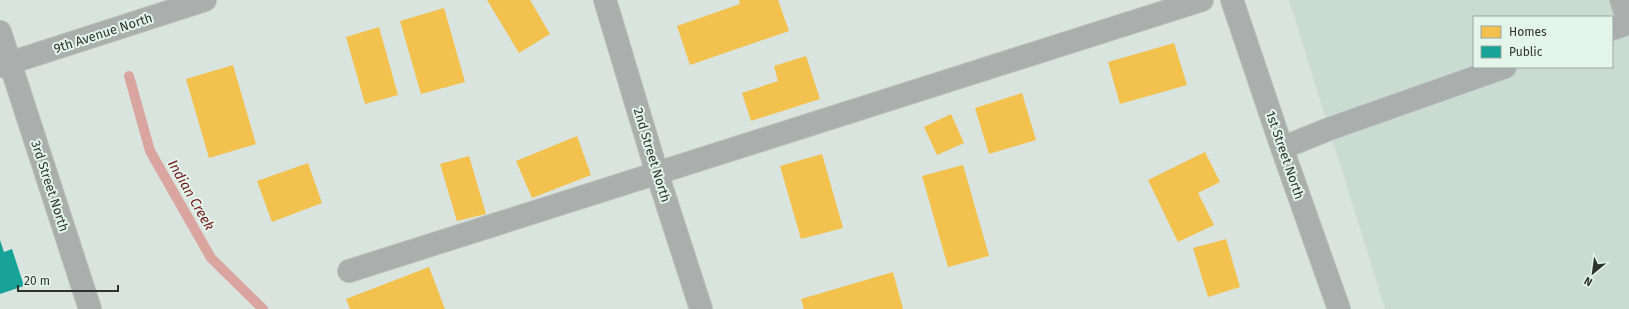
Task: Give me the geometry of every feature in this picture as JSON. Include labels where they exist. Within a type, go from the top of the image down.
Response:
[{"type":"street","name":"9th Avenue North","points":[[5,64],[205,0]]},
{"type":"street","name":"2nd Street North","points":[[605,0],[657,173],[701,309]]},
{"type":"street","points":[[349,271],[1202,0]]},
{"type":"street","name":"1st Street North","points":[[1232,0],[1339,309]]},
{"type":"street","points":[[1613,29],[1629,24],[1621,0]]},
{"type":"street","name":"3rd Street North","points":[[0,32],[5,64],[90,309]]},
{"type":"street","points":[[1282,148],[1329,129],[1502,68]]},
{"type":"shaded area","points":[[1289,0],[1629,0],[1629,309],[1385,309]]},
{"type":"building: Homes","points":[[487,0],[530,0],[550,34],[519,53]]},
{"type":"building: Homes","points":[[739,0],[778,0],[789,31],[690,65],[677,26],[740,4]]},
{"type":"building: Homes","points":[[444,8],[465,82],[421,94],[400,21]]},
{"type":"building: Homes","points":[[379,27],[398,95],[365,104],[346,37]]},
{"type":"building: Homes","points":[[1174,43],[1187,85],[1120,104],[1108,62]]},
{"type":"building: Homes","points":[[806,56],[820,99],[751,121],[742,93],[778,81],[774,66]]},
{"type":"building: Homes","points":[[233,65],[256,144],[209,158],[186,79]]},
{"type":"building: Homes","points":[[1022,93],[1036,140],[989,154],[975,108]]},
{"type":"building: Homes","points":[[951,114],[964,143],[937,155],[924,127]]},
{"type":"building: Homes","points":[[577,136],[591,175],[532,198],[516,161]]},
{"type":"building: Homes","points":[[1205,152],[1220,182],[1198,193],[1214,225],[1178,242],[1148,180]]},
{"type":"building: Homes","points":[[822,154],[843,228],[801,239],[780,166]]},
{"type":"building: Homes","points":[[469,156],[486,214],[457,221],[440,164]]},
{"type":"building: Homes","points":[[308,163],[322,203],[272,222],[257,181]]},
{"type":"building: Homes","points":[[963,165],[989,256],[948,267],[922,176]]},
{"type":"building: Homes","points":[[1226,239],[1240,287],[1208,297],[1193,248]]},
{"type":"building: Homes","points":[[429,267],[445,309],[350,309],[346,299]]},
{"type":"building: Homes","points":[[893,272],[903,309],[804,309],[801,299]]},
{"type":"building: Public","points":[[0,240],[4,252],[12,249],[24,286],[0,294]]},
{"type":"waterway","name":"Indian Creek","points":[[129,76],[150,151],[211,258],[263,309]]}]
